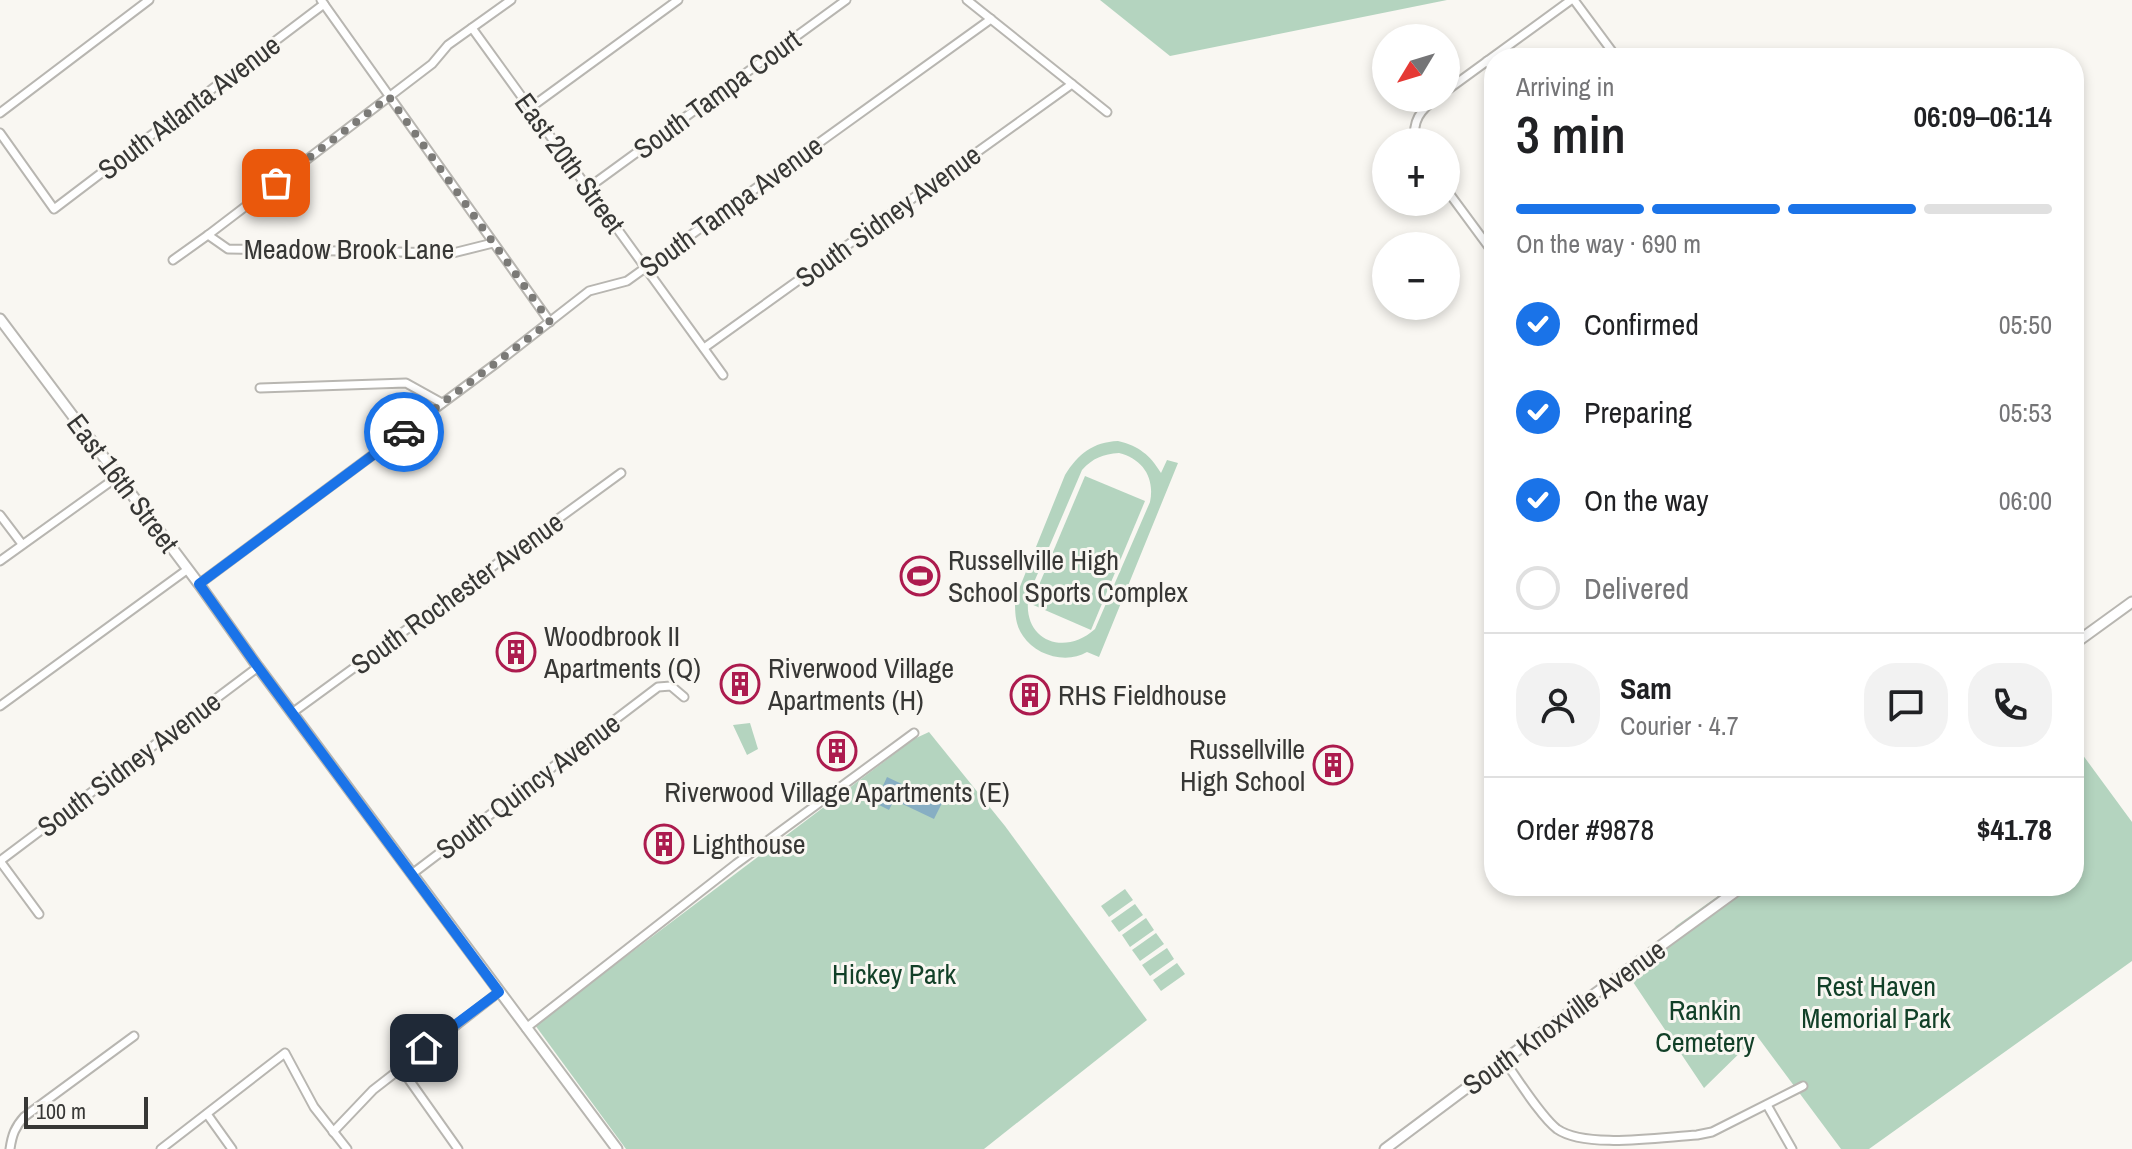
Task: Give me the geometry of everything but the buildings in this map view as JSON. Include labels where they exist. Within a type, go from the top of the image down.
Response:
[{"type":"street","points":[[0,113],[149,0]]},
{"type":"street","points":[[173,260],[432,64],[448,45],[511,0]]},
{"type":"street","points":[[530,108],[678,0]]},
{"type":"street","name":"South Tampa Court","points":[[588,188],[846,0]]},
{"type":"street","points":[[967,0],[1107,112]]},
{"type":"street","points":[[1505,48],[1572,0],[1609,48]]},
{"type":"street","points":[[323,2],[550,322]]},
{"type":"street","name":"South Atlanta Avenue","points":[[0,133],[54,209],[323,2]]},
{"type":"street","name":"South Tampa Avenue","points":[[199,584],[589,291],[627,281],[991,19]]},
{"type":"street","name":"East 20th Street","points":[[472,28],[723,375]]},
{"type":"street","points":[[1460,81],[1484,63]]},
{"type":"street","name":"South Sidney Avenue","points":[[704,348],[1072,84]]},
{"type":"street","points":[[1460,208],[1484,240]]},
{"type":"street","name":"Meadow Brook Lane","points":[[208,235],[228,249],[453,253],[493,243]]},
{"type":"street","name":"East 16th Street","points":[[0,319],[617,1149]]},
{"type":"street","points":[[260,388],[406,383],[442,403]]},
{"type":"street","name":"South Rochester Avenue","points":[[292,713],[621,473]]},
{"type":"street","points":[[0,561],[117,477]]},
{"type":"street","points":[[0,515],[22,544]]},
{"type":"street","points":[[0,706],[188,569]]},
{"type":"street","points":[[2084,637],[2132,602]]},
{"type":"street","name":"South Sidney Avenue","points":[[0,861],[258,667]]},
{"type":"street","name":"South Quincy Avenue","points":[[412,874],[658,687],[671,686],[684,697]]},
{"type":"street","points":[[526,1028],[736,864],[914,733]]},
{"type":"street","points":[[0,861],[39,914]]},
{"type":"street","name":"South Knoxville Avenue","points":[[1385,1149],[1729,896]]},
{"type":"street","points":[[333,1132],[400,1067],[499,992]]},
{"type":"street","points":[[10,1149],[16,1125],[24,1117],[134,1036]]},
{"type":"street","points":[[161,1149],[285,1053],[314,1107],[347,1149]]},
{"type":"street","points":[[1504,1060],[1549,1122],[1568,1136],[1597,1142],[1712,1132],[1803,1086]]},
{"type":"street","points":[[400,1067],[458,1149]]},
{"type":"street","points":[[1767,1105],[1792,1149]]},
{"type":"street","points":[[207,1114],[232,1149]]},
{"type":"street","points":[[1652,1138],[1654,1149]]},
{"type":"street","points":[[1578,1149],[1581,1140]]},
{"type":"green space","points":[[1100,0],[1447,0],[1170,56]]},
{"type":"green space","points":[[1118,441],[1148,456],[1161,473],[1167,460],[1178,463],[1099,657],[1087,652],[1079,656],[1052,656],[1036,649],[1020,632],[1015,599],[1065,475],[1087,450]],"holes":[[[1119,453],[1141,465],[1149,478],[1150,502],[1095,629],[1083,638],[1070,642],[1058,643],[1047,639],[1031,623],[1029,594],[1082,470],[1103,456]]]},
{"type":"green space","points":[[1085,476],[1145,501],[1091,630],[1031,604]]},
{"type":"green space","points":[[750,723],[758,749],[747,755],[733,725]]},
{"type":"green space","name":"Hickey Park","points":[[929,732],[1005,826],[1147,1020],[984,1149],[626,1149],[535,1025],[914,739]]},
{"type":"green space","name":"Rest Haven Memorial Park","points":[[2084,757],[2132,822],[2132,961],[1869,1149],[1841,1149],[1757,1036],[1704,1088],[1631,979],[1676,926],[1718,896],[2084,896]]},
{"type":"green space","points":[[1125,889],[1133,900],[1109,917],[1101,906]]},
{"type":"green space","points":[[1135,904],[1143,915],[1119,932],[1111,921]]},
{"type":"green space","points":[[1146,918],[1154,930],[1130,947],[1122,935]]},
{"type":"green space","points":[[1156,933],[1164,944],[1140,961],[1132,950]]},
{"type":"green space","points":[[1167,948],[1174,959],[1150,976],[1142,965]]},
{"type":"green space","points":[[1177,963],[1185,974],[1161,991],[1153,980]]},
{"type":"water","points":[[887,777],[942,803],[934,819],[894,800],[889,810],[875,803]]},
{"type":"way so far","points":[[276,183],[389,97],[550,322],[404,432]]},
{"type":"place","name":"Russellville High School Sports Complex","points":[[920,576]]},
{"type":"place","name":"Woodbrook II Apartments (Q)","points":[[516,652]]},
{"type":"place","name":"Riverwood Village Apartments (H)","points":[[740,684]]},
{"type":"place","name":"RHS Fieldhouse","points":[[1030,695]]},
{"type":"place","name":"Riverwood Village Apartments (E)","points":[[837,751]]},
{"type":"place","name":"Russellville High School","points":[[1333,765]]},
{"type":"place","name":"Lighthouse","points":[[664,844]]},
{"type":"route","points":[[404,432],[199,584],[499,992],[424,1048]]},
{"type":"park label","name":"Rankin Cemetery","points":[[1705,1026]]}]
